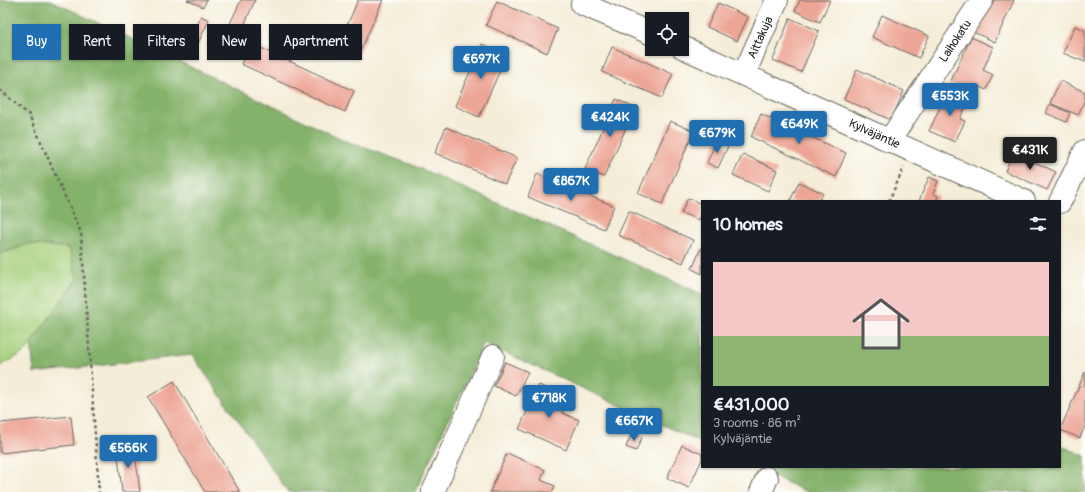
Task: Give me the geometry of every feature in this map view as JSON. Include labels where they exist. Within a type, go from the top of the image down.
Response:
[{"type":"street","name":"Aittakuja","points":[[744,74],[778,0]]},
{"type":"street","name":"Laihokatu","points":[[889,141],[982,0]]},
{"type":"street","points":[[583,2],[645,31]]},
{"type":"street","name":"Kylväjäntie","points":[[689,50],[1022,200]]},
{"type":"street","points":[[1061,200],[1085,151]]},
{"type":"street","points":[[433,492],[493,356]]},
{"type":"path","points":[[0,90],[28,115],[81,233],[99,492]]},
{"type":"path","points":[[889,200],[911,150]]},
{"type":"green space","points":[[0,0],[50,0],[100,24],[69,24],[69,60],[125,60],[125,36],[133,40],[133,60],[176,60],[346,141],[410,164],[701,294],[701,443],[484,343],[415,492],[288,492],[192,355],[34,373],[31,343],[77,279],[69,248],[29,244],[0,254]]},
{"type":"green space","points":[[29,244],[69,248],[77,279],[25,352],[0,366],[0,254]]},
{"type":"green space","points":[[1061,445],[1085,456],[1085,492],[807,492],[755,468],[1061,468]]},
{"type":"building","points":[[187,0],[207,0],[203,7]]},
{"type":"building","points":[[241,0],[255,0],[245,24],[230,24]]},
{"type":"building","points":[[358,0],[383,0],[362,48],[362,24],[348,24]]},
{"type":"building","points":[[800,0],[830,0],[820,22],[795,11]]},
{"type":"building","points":[[988,0],[1014,0],[995,42],[973,32]]},
{"type":"building","points":[[497,1],[558,29],[547,53],[486,25]]},
{"type":"building","points":[[718,3],[748,17],[737,41],[707,27]]},
{"type":"building","points":[[882,15],[929,36],[919,58],[872,37]]},
{"type":"building","points":[[201,16],[209,20],[199,41],[199,24],[197,24]]},
{"type":"building","points":[[790,18],[819,31],[801,72],[773,60]]},
{"type":"building","points":[[1075,26],[1085,30],[1085,62],[1063,53]]},
{"type":"building","points":[[971,37],[993,47],[983,70],[993,75],[986,90],[976,85],[972,93],[950,83]]},
{"type":"building","points":[[482,44],[507,55],[479,117],[455,106]]},
{"type":"building","points":[[612,47],[673,74],[662,98],[602,72]]},
{"type":"building","points":[[261,48],[269,52],[269,60],[287,60],[354,91],[345,112],[241,64],[243,60],[261,60]]},
{"type":"building","points":[[857,69],[904,91],[891,120],[844,99]]},
{"type":"building","points":[[1060,81],[1085,92],[1085,99],[1078,115],[1050,103]]},
{"type":"building","points":[[948,90],[969,99],[960,119],[965,121],[955,142],[929,131]]},
{"type":"building","points":[[616,99],[635,108],[604,177],[585,169]]},
{"type":"building","points":[[1050,104],[1070,113],[1066,122],[1046,113]]},
{"type":"building","points":[[761,114],[846,153],[836,177],[751,137]]},
{"type":"building","points":[[670,121],[694,131],[662,204],[638,193]]},
{"type":"building","points":[[446,127],[517,158],[505,184],[435,153]]},
{"type":"building","points":[[716,141],[728,146],[718,168],[707,163]]},
{"type":"building","points":[[1013,152],[1056,172],[1047,190],[1005,171]]},
{"type":"building","points":[[743,154],[777,170],[768,191],[733,175]]},
{"type":"building","points":[[537,174],[614,206],[604,229],[528,197]]},
{"type":"building","points":[[929,177],[938,181],[933,194],[938,196],[936,200],[919,200]]},
{"type":"building","points":[[799,182],[823,193],[820,200],[790,200]]},
{"type":"building","points":[[688,198],[701,204],[701,215],[699,220],[681,213]]},
{"type":"building","points":[[629,211],[693,240],[683,263],[618,235]]},
{"type":"building","points":[[701,248],[701,274],[692,269]]},
{"type":"building","points":[[505,362],[528,372],[516,396],[494,386]]},
{"type":"building","points":[[1085,372],[1085,425],[1080,438],[1061,430]]},
{"type":"building","points":[[174,381],[240,492],[205,492],[148,397]]},
{"type":"building","points":[[539,385],[568,398],[562,413],[579,420],[566,450],[519,429]]},
{"type":"building","points":[[71,416],[74,445],[0,453],[0,423]]},
{"type":"building","points":[[632,433],[642,437],[636,451],[626,447]]},
{"type":"building","points":[[134,445],[140,492],[122,492],[117,447]]},
{"type":"building","points":[[682,445],[701,454],[701,461],[689,488],[667,478]]},
{"type":"building","points":[[507,453],[545,470],[541,480],[555,486],[552,492],[490,492]]}]
